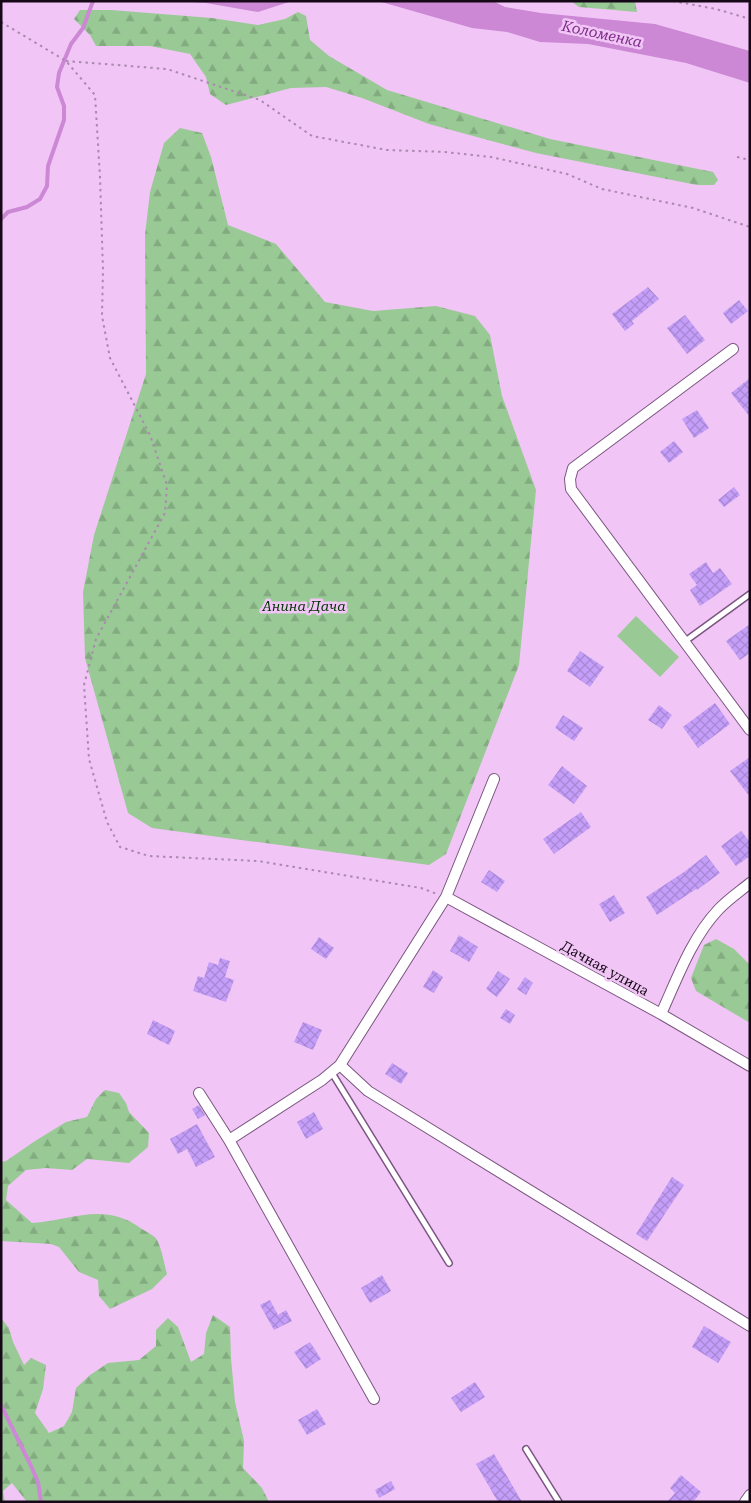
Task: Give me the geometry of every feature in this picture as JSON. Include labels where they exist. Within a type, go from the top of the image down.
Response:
[{"type":"street","points":[[733,349],[573,468],[570,479],[571,489],[750,730]]},
{"type":"street","points":[[229,1140],[340,1066],[446,897],[494,779]]},
{"type":"street","points":[[661,1014],[699,934],[718,910],[750,883]]},
{"type":"street","name":"Дачная улица","points":[[446,897],[661,1014],[750,1066]]},
{"type":"street","points":[[340,1066],[368,1091],[750,1326]]},
{"type":"street","points":[[199,1093],[229,1140],[374,1399]]},
{"type":"street","points":[[745,1502],[750,1495]]},
{"type":"lane","points":[[684,642],[750,594]]},
{"type":"lane","points":[[332,1073],[449,1263]]},
{"type":"lane","points":[[526,1449],[559,1502]]},
{"type":"path","points":[[673,1],[716,9],[750,19]]},
{"type":"path","points":[[1,22],[66,61],[95,95],[100,176],[102,316],[110,358],[150,435],[167,485],[165,512],[96,639],[84,686],[89,759],[107,822],[120,847],[149,856],[258,861],[421,888],[446,897]]},
{"type":"path","points":[[66,61],[168,69],[260,100],[312,136],[387,150],[445,152],[491,157],[567,174],[602,189],[693,208],[750,227]]},
{"type":"path","points":[[737,157],[750,160]]},
{"type":"green space","points":[[571,1],[635,1],[637,12],[579,7]]},
{"type":"green space","points":[[80,10],[111,10],[212,18],[258,25],[285,19],[298,12],[306,16],[310,40],[329,56],[387,90],[550,139],[713,172],[718,180],[714,185],[697,185],[536,153],[429,124],[362,98],[326,87],[291,88],[226,105],[210,94],[206,77],[190,54],[150,46],[96,46],[90,35],[74,19]]},
{"type":"green space","name":"Анина Дача","points":[[180,128],[202,133],[211,157],[228,225],[276,244],[325,302],[373,311],[436,306],[475,316],[490,335],[502,396],[536,490],[519,665],[446,854],[429,865],[152,828],[128,813],[85,658],[83,592],[94,535],[146,374],[145,235],[150,192],[164,143]]},
{"type":"green space","points":[[636,616],[679,657],[660,677],[617,636]]},
{"type":"green space","points":[[716,939],[734,949],[750,965],[750,1023],[696,991],[691,978],[704,945]]},
{"type":"green space","points":[[105,1090],[119,1093],[126,1103],[129,1112],[149,1133],[148,1147],[129,1163],[87,1159],[72,1170],[46,1168],[26,1170],[8,1186],[6,1200],[32,1223],[88,1214],[101,1214],[115,1216],[128,1221],[151,1234],[156,1239],[167,1274],[152,1289],[110,1309],[99,1296],[98,1280],[79,1272],[59,1247],[51,1244],[1,1241],[1,1162],[6,1161],[66,1122],[87,1117],[96,1099]]},
{"type":"green space","points":[[213,1315],[230,1327],[235,1402],[244,1441],[243,1468],[262,1488],[269,1502],[27,1502],[12,1483],[3,1491],[5,1502],[1,1502],[1,1318],[9,1328],[13,1342],[24,1365],[31,1358],[46,1365],[43,1389],[35,1413],[49,1433],[64,1426],[72,1412],[76,1388],[90,1375],[108,1363],[139,1360],[156,1346],[156,1330],[168,1318],[178,1327],[191,1362],[204,1354],[206,1333]]},
{"type":"water","points":[[177,1],[292,1],[258,12],[206,3]]},
{"type":"water","name":"Коломенка","points":[[378,1],[493,1],[505,7],[541,13],[655,24],[750,51],[750,83],[686,63],[588,44],[540,42],[507,32],[472,28]]},
{"type":"building","points":[[648,287],[659,299],[632,321],[634,324],[625,331],[612,314]]},
{"type":"building","points":[[739,300],[748,311],[731,324],[723,313]]},
{"type":"building","points":[[685,315],[705,340],[687,354],[667,328]]},
{"type":"building","points":[[750,378],[750,417],[731,393]]},
{"type":"building","points":[[697,410],[709,428],[694,438],[682,419]]},
{"type":"building","points":[[674,441],[683,452],[669,463],[660,452]]},
{"type":"building","points":[[734,487],[740,495],[724,507],[718,500]]},
{"type":"building","points":[[706,562],[713,573],[720,568],[732,584],[700,606],[690,590],[697,585],[689,574]]},
{"type":"building","points":[[750,624],[750,653],[740,660],[726,641]]},
{"type":"building","points":[[580,651],[604,667],[590,687],[567,671]]},
{"type":"building","points":[[715,703],[730,724],[698,748],[683,727]]},
{"type":"building","points":[[659,705],[672,715],[662,729],[648,720]]},
{"type":"building","points":[[563,715],[583,728],[574,741],[555,728]]},
{"type":"building","points":[[750,757],[750,797],[730,771]]},
{"type":"building","points":[[562,766],[587,786],[574,804],[548,785]]},
{"type":"building","points":[[581,812],[591,827],[554,854],[543,839]]},
{"type":"building","points":[[741,831],[750,842],[750,856],[736,866],[721,846]]},
{"type":"building","points":[[706,855],[720,873],[657,915],[646,897]]},
{"type":"building","points":[[489,870],[505,881],[497,892],[481,882]]},
{"type":"building","points":[[614,895],[625,913],[610,922],[599,904]]},
{"type":"building","points":[[459,935],[478,947],[469,962],[450,951]]},
{"type":"building","points":[[319,937],[334,948],[326,959],[311,949]]},
{"type":"building","points":[[220,958],[230,961],[225,977],[234,980],[226,1002],[193,991],[198,976],[204,978],[209,962],[218,965]]},
{"type":"building","points":[[433,970],[443,977],[434,993],[423,987]]},
{"type":"building","points":[[498,971],[510,979],[497,997],[486,989]]},
{"type":"building","points":[[525,977],[533,983],[526,995],[517,989]]},
{"type":"building","points":[[506,1009],[515,1015],[510,1024],[500,1018]]},
{"type":"building","points":[[153,1020],[175,1031],[169,1045],[147,1034]]},
{"type":"building","points":[[303,1022],[322,1030],[313,1050],[294,1042]]},
{"type":"building","points":[[392,1063],[408,1073],[401,1084],[385,1074]]},
{"type":"building","points":[[199,1105],[205,1115],[198,1119],[192,1109]]},
{"type":"building","points":[[314,1112],[323,1129],[306,1139],[297,1122]]},
{"type":"building","points":[[197,1124],[215,1157],[196,1167],[187,1149],[178,1154],[170,1139]]},
{"type":"building","points":[[672,1177],[684,1185],[647,1241],[636,1234]]},
{"type":"building","points":[[382,1275],[391,1291],[370,1303],[361,1288]]},
{"type":"building","points":[[270,1300],[278,1315],[286,1310],[292,1321],[274,1330],[260,1305]]},
{"type":"building","points":[[704,1326],[731,1342],[718,1363],[692,1347]]},
{"type":"building","points":[[310,1342],[321,1359],[306,1369],[294,1352]]},
{"type":"building","points":[[475,1382],[485,1397],[461,1412],[451,1398]]},
{"type":"building","points":[[317,1409],[326,1424],[307,1435],[298,1420]]},
{"type":"building","points":[[494,1454],[522,1502],[498,1502],[476,1464]]},
{"type":"building","points":[[681,1475],[701,1492],[693,1502],[667,1502],[675,1493],[670,1488]]},
{"type":"building","points":[[391,1481],[395,1489],[379,1498],[375,1490]]},
{"type":"waterway","points":[[1,219],[8,212],[27,207],[40,199],[47,186],[48,166],[64,120],[64,106],[57,87],[59,73],[71,44],[83,28],[93,1]]},
{"type":"waterway","points":[[1,1405],[38,1482],[41,1502]]}]
